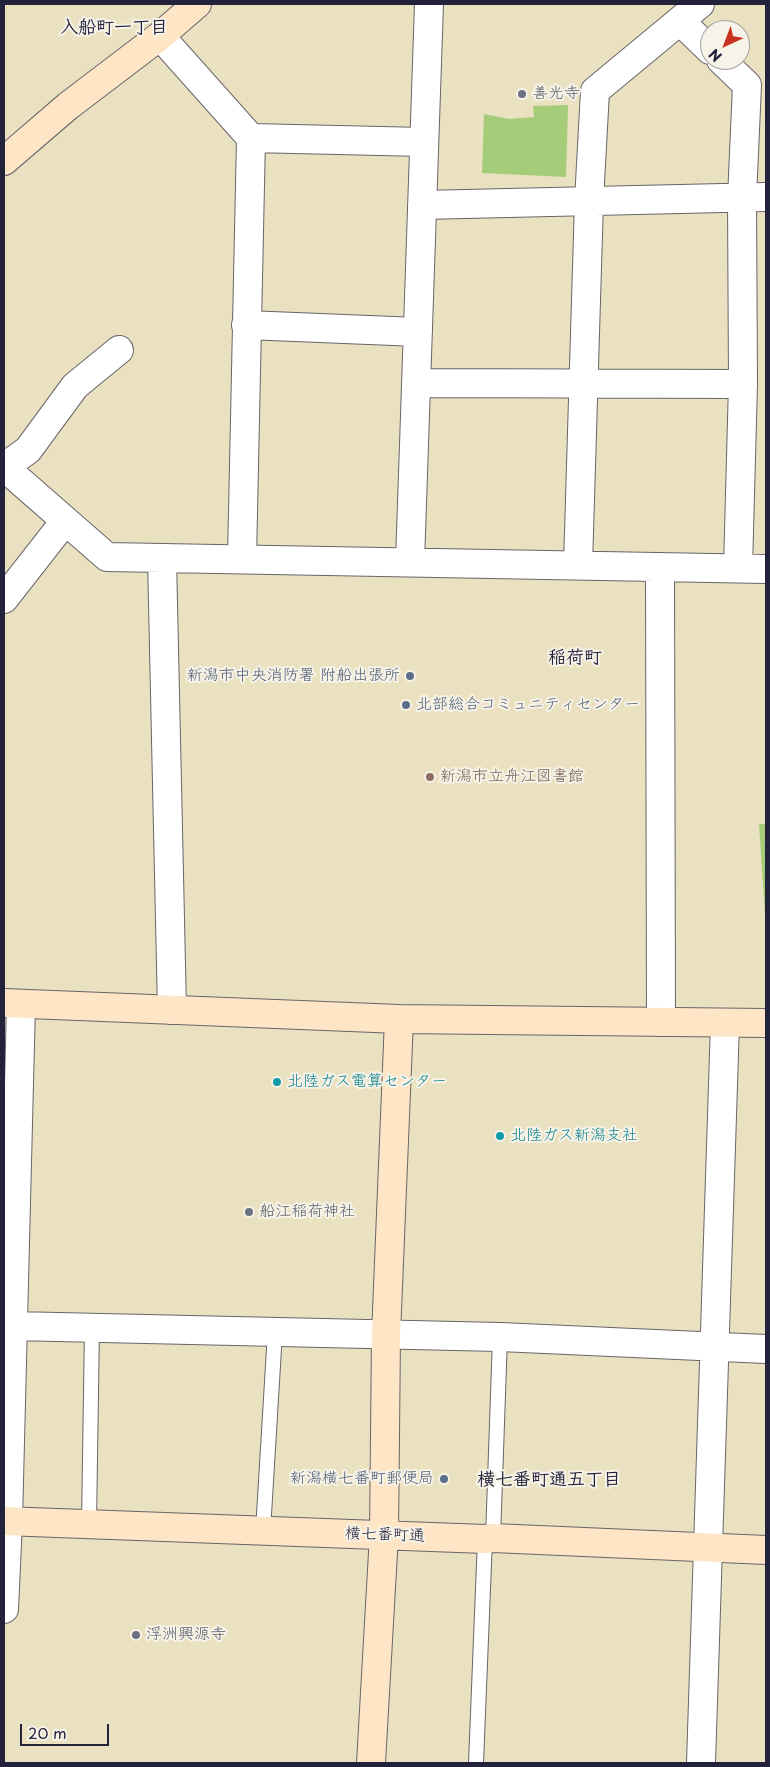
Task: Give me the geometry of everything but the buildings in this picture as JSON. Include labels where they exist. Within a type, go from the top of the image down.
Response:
[{"type":"street","points":[[4,161],[68,106],[160,36],[197,4]]},
{"type":"street","points":[[410,562],[429,4]]},
{"type":"street","points":[[578,565],[589,201],[596,92],[690,12],[700,31]]},
{"type":"street","points":[[160,36],[251,138],[242,559]]},
{"type":"street","points":[[731,70],[747,86],[754,197],[743,384],[738,568]]},
{"type":"street","points":[[251,138],[424,142]]},
{"type":"street","points":[[422,205],[754,197]]},
{"type":"street","points":[[246,325],[418,332]]},
{"type":"street","points":[[119,350],[75,386],[28,450],[4,467],[107,557],[766,569]]},
{"type":"street","points":[[416,383],[743,384]]},
{"type":"street","points":[[4,599],[65,521]]},
{"type":"street","points":[[162,558],[172,1010]]},
{"type":"street","points":[[660,567],[661,1022]]},
{"type":"street","points":[[4,1609],[13,1326],[12,1004],[399,1019],[766,1023]]},
{"type":"street","points":[[371,1763],[384,1535],[386,1335],[399,1019]]},
{"type":"street","points":[[701,1763],[724,1023]]},
{"type":"street","points":[[13,1326],[500,1337],[766,1349]]},
{"type":"street","name":"横七番町通","points":[[6,1521],[766,1550]]},
{"type":"lane","points":[[89,1524],[92,1328]]},
{"type":"lane","points":[[263,1531],[275,1332]]},
{"type":"lane","points":[[476,1763],[500,1337]]},
{"type":"green space","points":[[568,105],[566,177],[482,173],[484,114],[509,119],[534,117],[533,106]]},
{"type":"green space","points":[[759,824],[766,824],[766,930]]},
{"type":"place","name":"善光寺","points":[[522,94]]},
{"type":"place","name":"新潟市中央消防署 附船出張所","points":[[410,676]]},
{"type":"place","name":"北部総合コミュニティセンター","points":[[406,705]]},
{"type":"place","name":"新潟市立舟江図書館","points":[[430,777]]},
{"type":"place","name":"北陸ガス電算センター","points":[[277,1082]]},
{"type":"place","name":"北陸ガス新潟支社","points":[[500,1136]]},
{"type":"place","name":"船江稲荷神社","points":[[249,1212]]},
{"type":"place","name":"新潟横七番町郵便局","points":[[444,1479]]},
{"type":"place","name":"浮洲興源寺","points":[[136,1635]]},
{"type":"district","name":"入船町一丁目","points":[[114,28]]},
{"type":"district","name":"稲荷町","points":[[575,658]]},
{"type":"district","name":"横七番町通五丁目","points":[[549,1480]]}]
